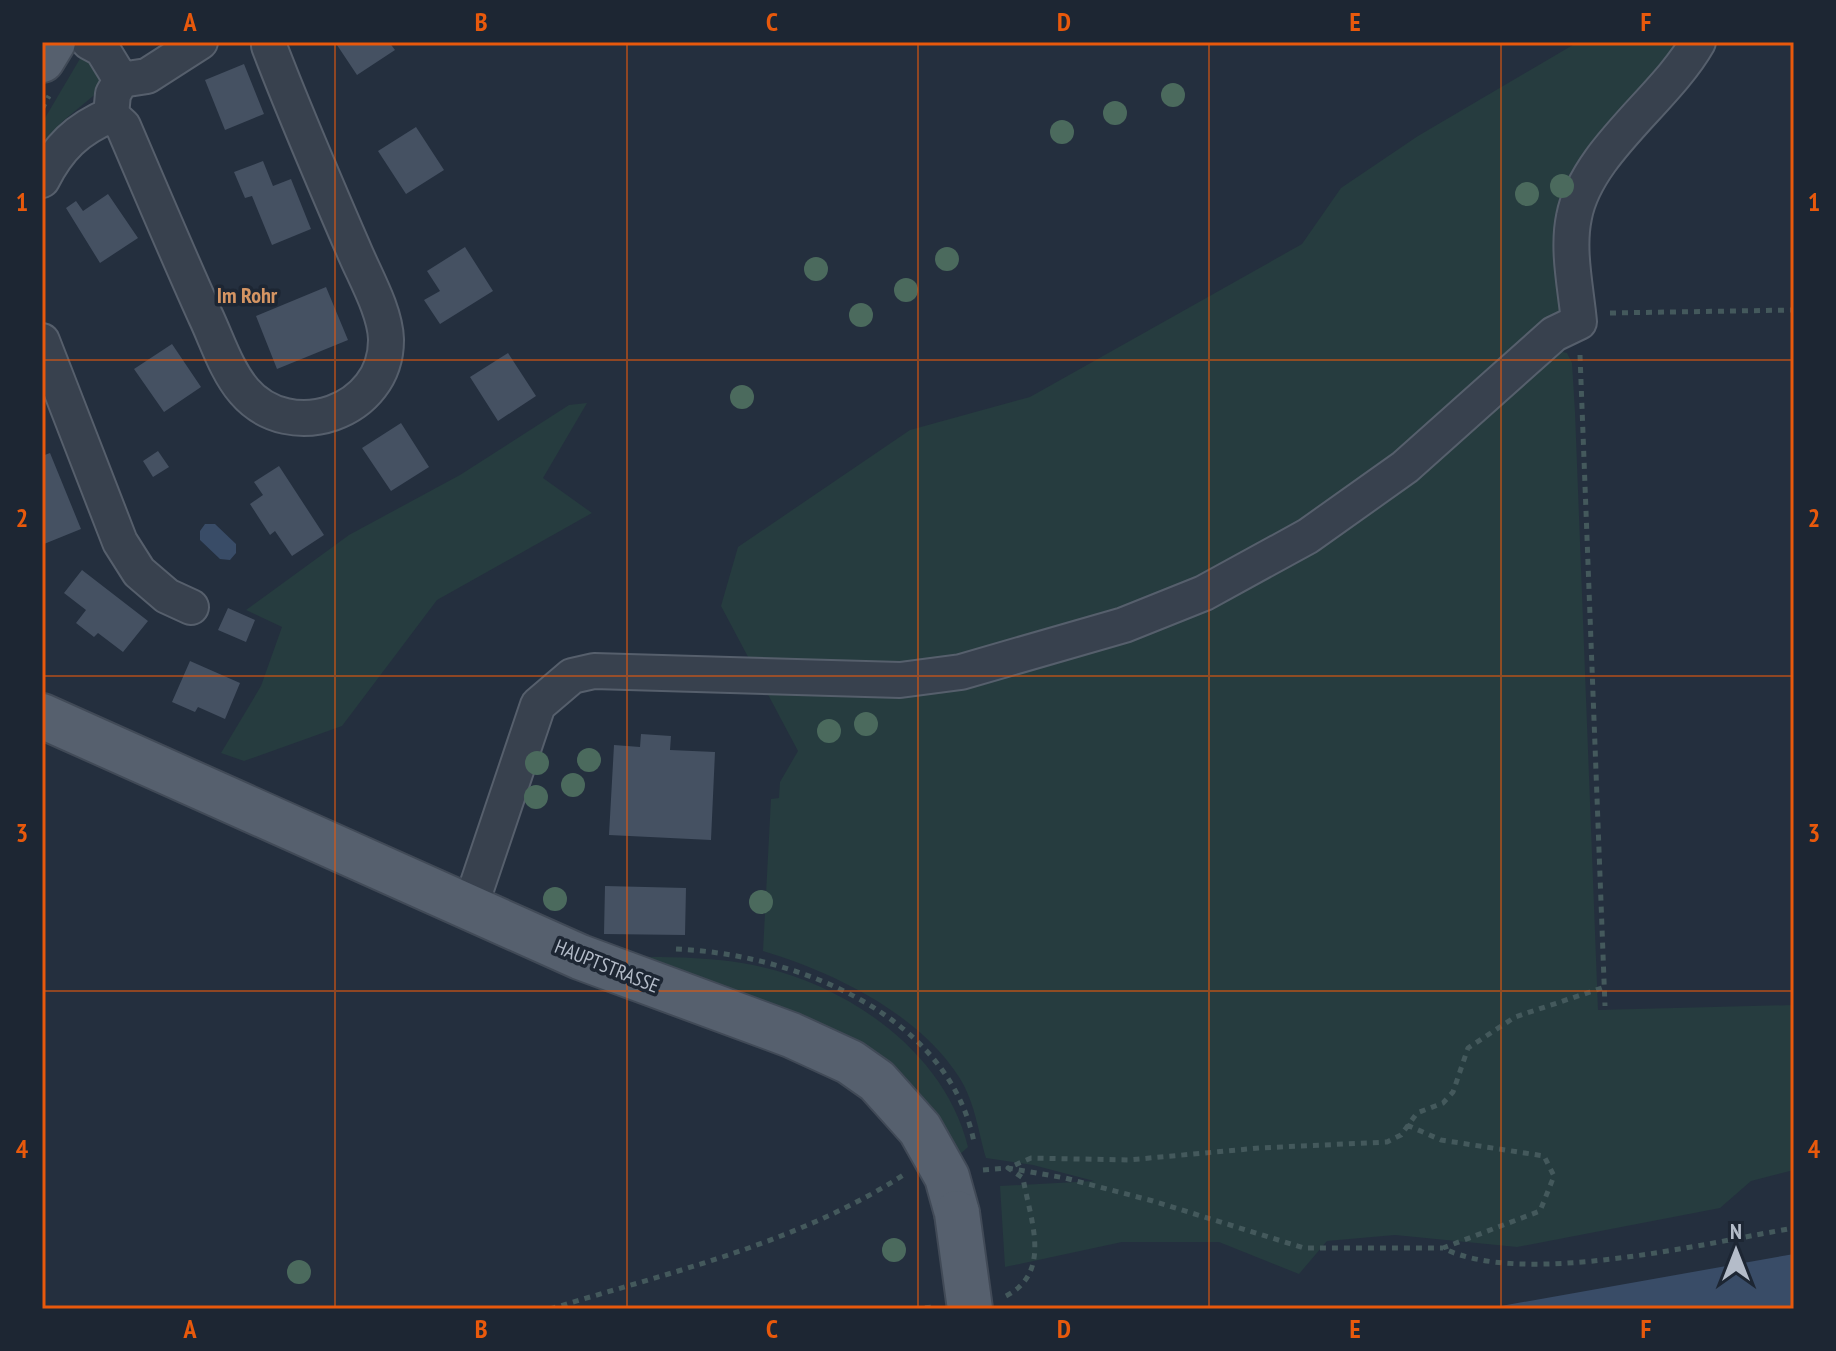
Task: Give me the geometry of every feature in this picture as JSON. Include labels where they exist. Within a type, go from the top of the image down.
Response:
[{"type":"main road","points":[[42,60],[53,42]]},
{"type":"main road","name":"HAUPTSTRASSE","points":[[42,716],[580,957],[791,1035],[840,1057],[877,1081],[900,1103],[936,1154],[957,1213],[970,1309]]},
{"type":"street","points":[[89,42],[102,49],[121,80]]},
{"type":"street","points":[[121,80],[147,76],[200,42]]},
{"type":"street","points":[[470,907],[485,870],[538,705],[572,676],[594,671],[900,680],[961,672],[1124,625],[1204,593],[1308,536],[1405,467],[1554,334],[1579,322],[1573,220],[1580,194],[1625,132],[1686,63],[1698,42]]},
{"type":"street","points":[[111,115],[123,126],[200,305],[244,392],[260,406],[283,417],[332,416],[353,404],[369,387],[378,371],[386,339],[363,272],[269,46]]},
{"type":"street","points":[[111,115],[113,94],[121,80]]},
{"type":"street","points":[[42,180],[60,147],[89,124],[111,115]]},
{"type":"street","points":[[42,341],[120,542],[139,572],[167,596],[191,607]]},
{"type":"path","points":[[1605,1006],[1579,322],[1611,312],[1794,310]]},
{"type":"path","points":[[1008,1168],[1031,1158],[1128,1160],[1259,1148],[1387,1142],[1401,1135],[1417,1113],[1443,1103],[1453,1092],[1468,1048],[1515,1017],[1605,987]]},
{"type":"path","points":[[978,1170],[1008,1168],[1065,1178],[1304,1248],[1443,1248],[1540,1211],[1554,1176],[1544,1156],[1441,1140],[1407,1125]]},
{"type":"path","points":[[552,1309],[696,1266],[818,1222],[859,1204],[936,1154]]},
{"type":"path","points":[[1008,1168],[1023,1178],[1037,1261]]},
{"type":"path","points":[[1443,1248],[1462,1258],[1569,1265],[1794,1228]]},
{"type":"green space","points":[[1578,42],[1688,42],[1592,160],[1562,311],[1536,342],[1220,594],[1555,350],[1567,353],[1572,363],[1575,412],[1598,1010],[1794,1005],[1794,1170],[1751,1181],[1720,1208],[1517,1247],[1395,1235],[1327,1241],[1299,1274],[1219,1242],[1122,1242],[1005,1267],[1000,1186],[1094,1181],[1033,1165],[986,1158],[972,1106],[959,1077],[921,1033],[845,983],[763,951],[771,799],[779,798],[780,782],[798,751],[721,606],[738,547],[910,430],[1030,397],[1302,244],[1341,188],[1418,136]]},
{"type":"green space","points":[[81,57],[97,71],[100,81],[98,92],[63,121],[43,144],[42,123]]},
{"type":"green space","points":[[587,403],[543,478],[592,513],[437,600],[342,726],[244,761],[221,753],[261,686],[282,627],[246,610],[349,535],[460,475],[569,405]]},
{"type":"green space","points":[[649,957],[719,960],[779,971],[850,1002],[883,1024],[912,1049],[936,1079],[955,1111],[968,1147],[958,1156],[930,1106],[899,1074],[647,963]]},
{"type":"water","points":[[205,524],[215,524],[236,544],[236,553],[230,560],[220,559],[200,540],[200,531]]},
{"type":"water","points":[[1794,1254],[1794,1309],[1484,1309]]},
{"type":"building","points":[[335,42],[389,42],[395,50],[357,75]]},
{"type":"building","points":[[244,64],[264,114],[225,130],[205,80]]},
{"type":"building","points":[[416,127],[444,170],[406,194],[378,151]]},
{"type":"building","points":[[263,161],[273,186],[291,179],[311,229],[272,245],[252,196],[245,198],[234,172]]},
{"type":"building","points":[[108,194],[138,238],[100,263],[66,208],[76,201],[83,211]]},
{"type":"building","points":[[465,247],[493,291],[440,324],[424,300],[440,291],[427,271]]},
{"type":"building","points":[[326,287],[348,340],[277,369],[256,316]]},
{"type":"building","points":[[172,344],[201,387],[164,412],[134,369]]},
{"type":"building","points":[[508,353],[536,396],[498,421],[470,377]]},
{"type":"building","points":[[401,423],[429,467],[391,491],[362,448]]},
{"type":"building","points":[[158,451],[169,467],[153,477],[143,461]]},
{"type":"building","points":[[50,453],[81,529],[44,544],[42,456]]},
{"type":"building","points":[[279,466],[324,535],[292,556],[275,531],[270,535],[250,504],[263,495],[254,482]]},
{"type":"building","points":[[82,570],[148,621],[123,652],[98,633],[94,637],[76,623],[86,610],[64,593]]},
{"type":"building","points":[[228,608],[255,620],[246,642],[218,630]]},
{"type":"building","points":[[190,661],[240,683],[225,719],[198,707],[195,712],[172,702]]},
{"type":"building","points":[[641,734],[671,736],[670,750],[715,752],[711,840],[609,835],[614,745],[640,747]]},
{"type":"building","points":[[605,886],[686,888],[685,935],[604,934]]},
{"type":"district","name":"Im Rohr","points":[[247,295]]}]
